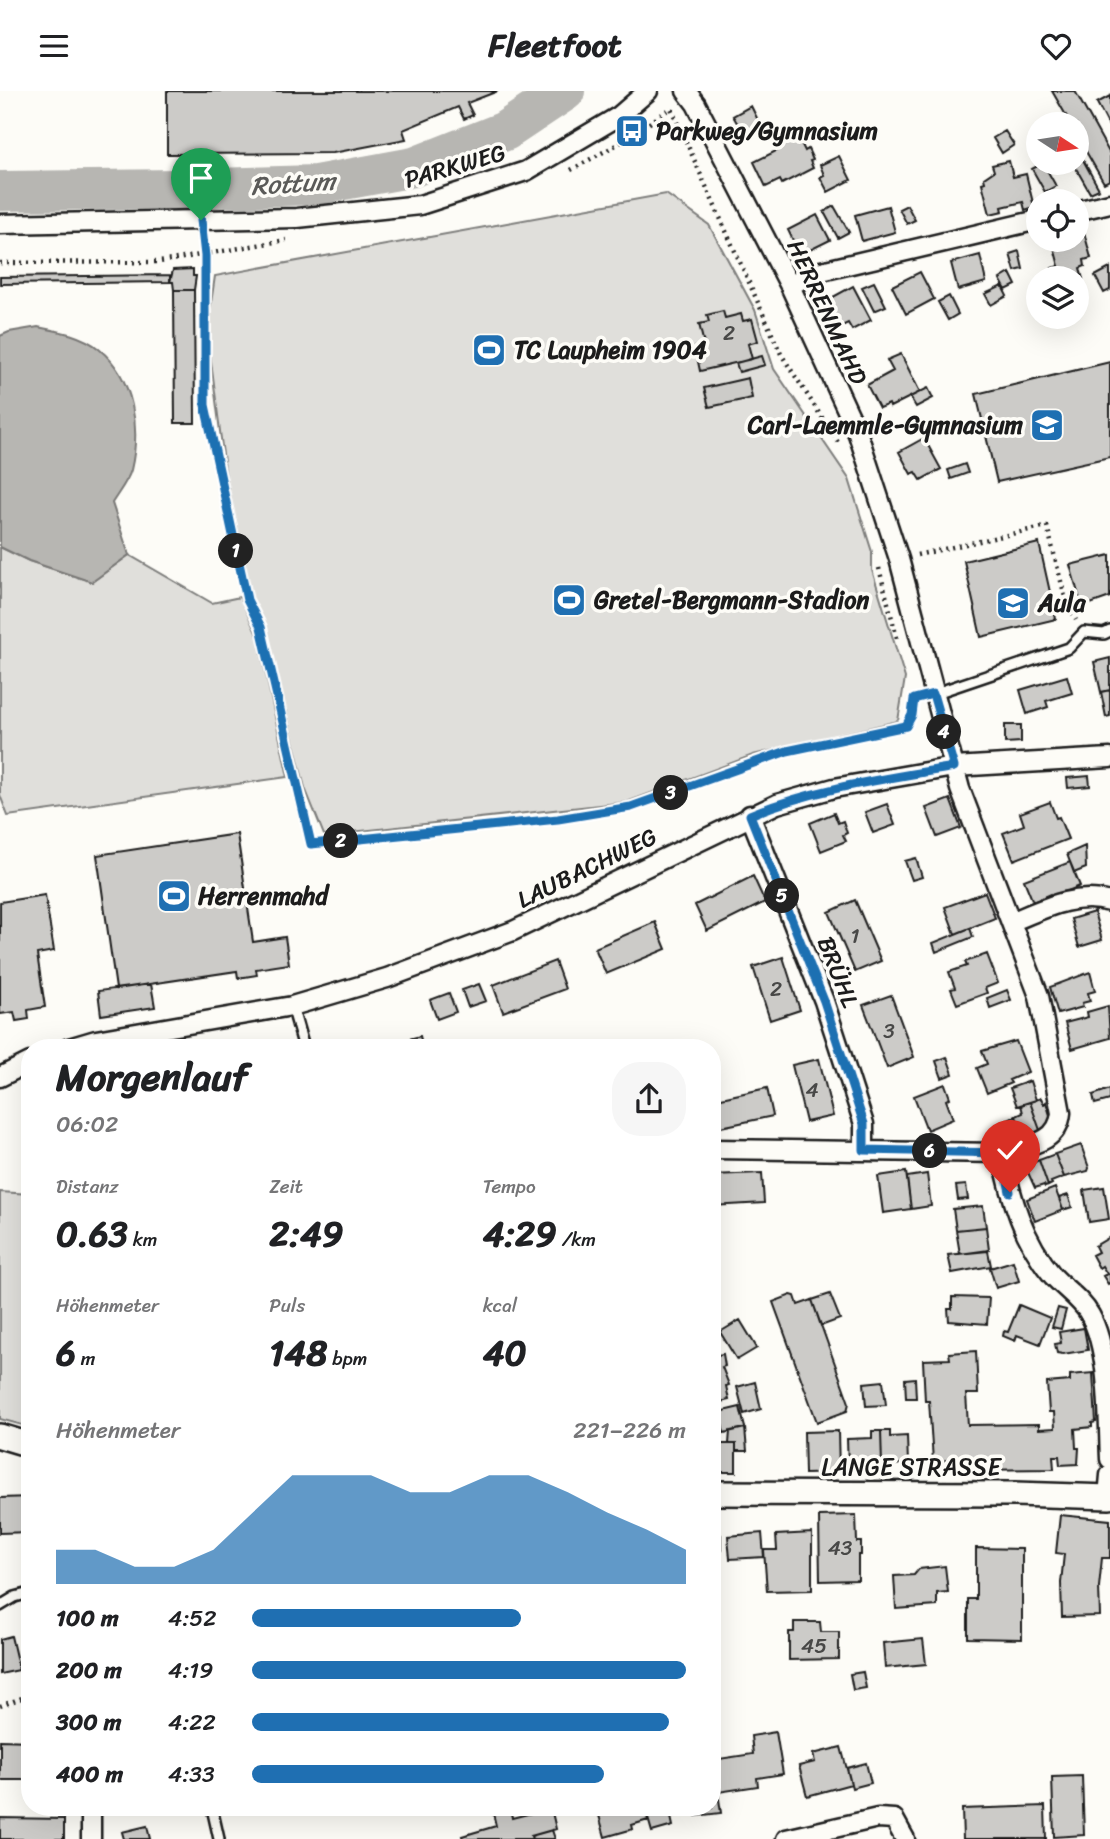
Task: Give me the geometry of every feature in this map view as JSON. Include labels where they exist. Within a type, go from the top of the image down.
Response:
[{"type":"street","name":"PARKWEG","points":[[0,224],[297,218],[420,205],[526,171],[619,116],[648,91]]},
{"type":"street","name":"HERRENMAHD","points":[[686,91],[696,104],[790,286],[858,434],[899,559],[960,789],[1038,996],[1062,1113],[1060,1126],[1053,1137],[1002,1153]]},
{"type":"street","points":[[1089,208],[1110,203]]},
{"type":"street","points":[[790,286],[813,273],[1026,223]]},
{"type":"street","name":"LAUBACHWEG","points":[[102,1039],[292,1006],[387,978],[513,931],[750,815],[777,804],[834,788],[954,767],[1110,758]]},
{"type":"street","name":"BRÜHL","points":[[750,815],[824,1001],[864,1124],[864,1150]]},
{"type":"street","points":[[1011,922],[1059,902],[1095,898],[1110,902]]},
{"type":"street","points":[[0,1076],[21,1066]]},
{"type":"street","points":[[721,1149],[1002,1153],[1010,1192],[1027,1237],[1044,1265],[1090,1314],[1102,1348],[1110,1459]]},
{"type":"street","points":[[0,1436],[21,1442]]},
{"type":"street","name":"LANGE STRASSE","points":[[721,1493],[1015,1494],[1109,1490]]},
{"type":"street","points":[[91,1816],[91,1839]]},
{"type":"street","points":[[786,1839],[878,1818],[894,1819],[905,1839]]},
{"type":"lane","points":[[933,694],[1069,648],[1084,632],[1104,634],[1110,631]]},
{"type":"lane","points":[[292,1006],[301,1039]]},
{"type":"lane","points":[[0,1607],[21,1595]]},
{"type":"lane","points":[[214,1816],[219,1839]]},
{"type":"path","points":[[568,172],[625,140],[671,108],[782,354],[840,446]]},
{"type":"path","points":[[201,220],[205,256],[205,405],[247,600],[261,627],[311,844],[558,819],[631,807],[787,751],[906,726],[912,715],[914,699],[933,694]]},
{"type":"path","points":[[0,263],[160,262],[297,238]]},
{"type":"path","points":[[899,559],[1047,526],[1066,601],[1084,632]]},
{"type":"path","points":[[878,563],[900,650]]},
{"type":"path","points":[[0,1706],[21,1698]]},
{"type":"shaded area","points":[[666,194],[709,225],[755,310],[774,369],[849,479],[872,552],[872,570],[905,678],[898,721],[753,755],[627,802],[324,835],[305,788],[264,625],[252,600],[226,478],[207,330],[215,276]]},
{"type":"shaded area","points":[[38,327],[78,337],[99,349],[120,374],[132,405],[135,437],[131,470],[112,503],[129,555],[92,582],[29,561],[0,547],[0,336]]},
{"type":"shaded area","points":[[0,547],[29,561],[92,582],[129,555],[212,603],[240,597],[258,637],[288,777],[8,816],[0,795]]},
{"type":"shaded area","points":[[0,1192],[21,1193],[21,1425],[0,1419]]},
{"type":"building","points":[[167,91],[498,91],[467,103],[473,115],[464,119],[458,107],[403,130],[406,139],[333,153],[167,154]]},
{"type":"building","points":[[1052,91],[1075,91],[1087,112],[1064,112]]},
{"type":"building","points":[[1110,96],[1110,128],[1097,103]]},
{"type":"building","points":[[751,106],[760,124],[743,133],[733,116]]},
{"type":"building","points":[[1089,116],[1110,154],[1110,180],[1104,183],[1089,157]]},
{"type":"building","points":[[1005,131],[1014,145],[1002,153],[993,138]]},
{"type":"building","points":[[797,135],[805,151],[808,149],[813,168],[782,184],[780,180],[766,187],[754,162],[782,148],[780,144]]},
{"type":"building","points":[[839,156],[851,180],[828,192],[820,177],[824,175],[820,165]]},
{"type":"building","points":[[1009,161],[1013,177],[1026,174],[1030,189],[1026,189],[1026,210],[1023,202],[1002,207],[1003,211],[990,214],[982,183],[985,182],[984,178],[994,171],[992,165]]},
{"type":"building","points":[[1089,171],[1099,189],[1090,193],[1080,175],[1089,175]]},
{"type":"building","points":[[1035,175],[1050,175],[1056,186],[1043,189]]},
{"type":"building","points":[[907,205],[915,220],[907,224],[899,209]]},
{"type":"building","points":[[834,206],[849,232],[838,238],[824,212]]},
{"type":"building","points":[[888,206],[895,232],[862,241],[855,215]]},
{"type":"building","points":[[817,215],[830,240],[800,255],[788,230]]},
{"type":"building","points":[[1019,251],[1023,269],[1015,271],[1010,254]]},
{"type":"building","points":[[1089,251],[1091,258],[1084,260],[1085,266],[1059,266],[1055,252]]},
{"type":"building","points":[[980,255],[986,282],[958,290],[951,263]]},
{"type":"building","points":[[1110,268],[1110,290],[1104,293],[1095,276]]},
{"type":"building","points":[[193,269],[193,276],[196,276],[194,290],[174,290],[173,282],[170,282],[173,270]]},
{"type":"building","points":[[920,272],[934,299],[906,314],[892,286]]},
{"type":"building","points":[[1010,273],[1016,285],[1006,290],[1000,279]]},
{"type":"building","points":[[170,275],[170,282],[0,284],[0,277]]},
{"type":"building","points":[[874,282],[886,306],[874,311],[862,287]]},
{"type":"building","points":[[853,286],[871,320],[852,330],[848,323],[838,328],[824,302]]},
{"type":"building","points":[[1002,286],[1007,296],[991,305],[985,294]]},
{"type":"building","points":[[174,290],[194,290],[195,423],[175,423]]},
{"type":"building","points":[[949,296],[958,314],[948,320],[938,302]]},
{"type":"building","points":[[723,311],[725,318],[741,314],[743,321],[752,319],[758,341],[748,344],[752,359],[700,371],[695,347],[704,344],[699,324],[709,322],[707,315]]},
{"type":"building","points":[[901,354],[920,392],[890,407],[889,404],[879,408],[867,385],[893,371],[887,360]]},
{"type":"building","points":[[762,356],[765,365],[739,372],[736,363]]},
{"type":"building","name":"Carl-Laemmle-Gymnasium","points":[[1110,362],[1110,457],[997,482],[976,394]]},
{"type":"building","points":[[748,378],[752,398],[709,407],[704,388]]},
{"type":"building","points":[[928,388],[933,398],[916,407],[910,397]]},
{"type":"building","points":[[924,438],[941,469],[921,480],[916,472],[911,474],[899,452]]},
{"type":"building","points":[[965,464],[968,473],[951,479],[948,470]]},
{"type":"building","name":"Aula","points":[[1039,543],[1056,619],[981,637],[964,561]]},
{"type":"building","points":[[1110,555],[1110,597],[1082,607],[1070,565]]},
{"type":"building","points":[[1110,658],[1110,690],[1101,692],[1094,662]]},
{"type":"building","points":[[1067,676],[1072,693],[1046,701],[1048,707],[1027,714],[1020,690]]},
{"type":"building","points":[[1110,690],[1110,716],[1106,717],[1101,692]]},
{"type":"building","points":[[1005,725],[1021,725],[1021,742],[1005,743]]},
{"type":"building","points":[[1089,776],[1090,786],[1068,788],[1067,778]]},
{"type":"building","points":[[950,799],[961,828],[937,837],[926,808]]},
{"type":"building","points":[[1050,802],[1068,839],[1014,860],[1003,833],[1024,825],[1020,813]]},
{"type":"building","points":[[887,804],[895,825],[873,833],[865,812]]},
{"type":"building","points":[[834,813],[838,823],[843,821],[847,833],[843,835],[846,841],[821,851],[810,823]]},
{"type":"building","name":"Herrenmahd","points":[[237,834],[253,942],[285,937],[289,964],[256,969],[257,975],[238,978],[237,971],[116,989],[97,855]]},
{"type":"building","points":[[1085,846],[1086,868],[1074,873],[1067,854]]},
{"type":"building","points":[[916,858],[922,877],[912,880],[905,861]]},
{"type":"building","points":[[1070,862],[1080,886],[1033,902],[1024,880]]},
{"type":"building","points":[[753,876],[765,902],[707,931],[695,905]]},
{"type":"building","points":[[985,892],[995,918],[955,934],[945,907]]},
{"type":"building","points":[[45,895],[54,951],[37,954],[45,1007],[28,1010],[29,1019],[16,1021],[14,1012],[0,1014],[0,902]]},
{"type":"building","points":[[855,900],[881,961],[855,972],[829,912]]},
{"type":"building","points":[[1094,912],[1102,940],[1079,947],[1071,919]]},
{"type":"building","points":[[655,922],[666,949],[606,974],[595,948]]},
{"type":"building","points":[[970,928],[973,937],[936,952],[933,943]]},
{"type":"building","points":[[987,954],[998,983],[985,988],[987,993],[957,1004],[951,989],[955,988],[949,972],[967,966],[965,962]]},
{"type":"building","points":[[783,957],[800,1010],[770,1020],[753,967]]},
{"type":"building","points":[[555,961],[565,989],[503,1012],[493,985]]},
{"type":"building","points":[[1090,972],[1095,991],[1088,993],[1090,1001],[1082,1003],[1083,1007],[1058,1014],[1050,987]]},
{"type":"building","points":[[151,984],[155,1007],[101,1015],[98,991]]},
{"type":"building","points":[[479,984],[486,1001],[468,1007],[462,990]]},
{"type":"building","points":[[1007,990],[1011,1000],[990,1008],[987,998]]},
{"type":"building","points":[[449,993],[456,1012],[437,1019],[430,1000]]},
{"type":"building","points":[[891,995],[914,1057],[887,1068],[863,1005]]},
{"type":"building","points":[[1108,1006],[1110,1038],[1072,1049],[1065,1023],[1088,1017],[1087,1012]]},
{"type":"building","points":[[1016,1041],[1028,1072],[987,1093],[977,1068],[987,1064],[982,1051]]},
{"type":"building","points":[[947,1057],[953,1074],[942,1078],[936,1061]]},
{"type":"building","points":[[819,1059],[833,1116],[806,1122],[792,1065]]},
{"type":"building","points":[[1030,1081],[1036,1100],[1017,1106],[1010,1088]]},
{"type":"building","points":[[945,1084],[950,1098],[946,1100],[953,1119],[927,1130],[914,1096]]},
{"type":"building","points":[[767,1088],[773,1116],[721,1127],[721,1098]]},
{"type":"building","points":[[1110,1089],[1110,1100],[1095,1104],[1093,1095]]},
{"type":"building","points":[[1041,1098],[1044,1104],[1046,1102],[1052,1122],[1041,1133],[1030,1102]]},
{"type":"building","points":[[1030,1102],[1041,1133],[1023,1139],[1016,1116],[1023,1113],[1021,1105]]},
{"type":"building","points":[[1016,1116],[1023,1139],[1005,1145],[999,1125]]},
{"type":"building","points":[[1081,1145],[1088,1171],[1064,1177],[1055,1154]]},
{"type":"building","points":[[1055,1154],[1064,1177],[1048,1186],[1039,1160]]},
{"type":"building","points":[[1039,1160],[1048,1186],[1035,1188],[1025,1166]]},
{"type":"building","points":[[906,1172],[911,1209],[883,1213],[878,1176]]},
{"type":"building","points":[[762,1173],[764,1203],[721,1205],[721,1175]]},
{"type":"building","points":[[927,1174],[931,1206],[911,1209],[907,1177]]},
{"type":"building","points":[[966,1185],[968,1199],[958,1200],[956,1186]]},
{"type":"building","points":[[1104,1187],[1109,1219],[1089,1222],[1084,1190]]},
{"type":"building","points":[[1055,1188],[1063,1210],[1035,1221],[1027,1199]]},
{"type":"building","points":[[1068,1195],[1072,1207],[1063,1210],[1059,1198]]},
{"type":"building","points":[[983,1206],[986,1227],[956,1230],[953,1209]]},
{"type":"building","points":[[986,1227],[989,1250],[960,1254],[956,1230]]},
{"type":"building","points":[[1110,1237],[1108,1284],[1103,1276],[1107,1274],[1102,1266],[1099,1268],[1092,1255],[1098,1252],[1095,1246]]},
{"type":"building","points":[[988,1251],[991,1266],[952,1273],[948,1255]]},
{"type":"building","points":[[1013,1261],[1019,1281],[996,1288],[990,1268]]},
{"type":"building","points":[[830,1294],[840,1319],[821,1326],[812,1300]]},
{"type":"building","points":[[795,1296],[798,1305],[812,1300],[849,1403],[847,1411],[817,1422],[773,1302]]},
{"type":"building","points":[[952,1297],[989,1298],[987,1324],[949,1321],[948,1309],[952,1309]]},
{"type":"building","points":[[1019,1305],[1050,1318],[1040,1344],[1017,1335],[1015,1341],[1003,1336],[1004,1331],[1008,1332]]},
{"type":"building","points":[[1058,1308],[1066,1310],[1061,1329],[1052,1327]]},
{"type":"building","points":[[740,1320],[757,1348],[737,1360],[721,1331]]},
{"type":"building","points":[[1084,1328],[1088,1350],[1057,1353],[1055,1344],[1061,1343],[1059,1332]]},
{"type":"building","points":[[976,1351],[978,1394],[966,1394],[968,1425],[1039,1424],[1039,1429],[1055,1428],[1054,1412],[1049,1412],[1047,1383],[1070,1381],[1070,1375],[1093,1373],[1096,1422],[1092,1423],[1092,1427],[1075,1429],[1076,1448],[1079,1448],[1078,1464],[1060,1465],[1059,1456],[1053,1456],[1054,1469],[978,1470],[978,1458],[972,1459],[972,1466],[954,1467],[954,1460],[933,1461],[923,1360],[950,1359],[949,1353]]},
{"type":"building","points":[[721,1354],[725,1366],[722,1367],[729,1385],[726,1386],[729,1400],[721,1402]]},
{"type":"building","points":[[915,1378],[916,1398],[906,1398],[905,1379]]},
{"type":"building","points":[[883,1381],[886,1405],[866,1406],[864,1383]]},
{"type":"building","points":[[755,1382],[761,1409],[744,1414],[737,1387]]},
{"type":"building","points":[[740,1407],[745,1428],[724,1433],[721,1412]]},
{"type":"building","points":[[745,1428],[747,1451],[736,1451],[736,1444],[729,1444],[730,1431]]},
{"type":"building","points":[[838,1431],[839,1473],[805,1474],[804,1432]]},
{"type":"building","points":[[872,1431],[881,1431],[882,1465],[848,1466],[847,1439],[872,1438]]},
{"type":"building","points":[[881,1431],[890,1431],[890,1437],[907,1436],[908,1464],[882,1465]]},
{"type":"building","points":[[721,1444],[736,1444],[736,1472],[721,1472]]},
{"type":"building","points":[[21,1497],[21,1532],[0,1533],[0,1498]]},
{"type":"building","points":[[856,1515],[857,1542],[861,1542],[858,1580],[820,1581],[819,1516]]},
{"type":"building","points":[[1060,1515],[1110,1520],[1110,1558],[1102,1558],[1100,1616],[1062,1617],[1064,1554],[1056,1553]]},
{"type":"building","points":[[762,1533],[764,1557],[730,1559],[728,1536]]},
{"type":"building","points":[[812,1533],[812,1590],[767,1591],[764,1550],[777,1550],[776,1535]]},
{"type":"building","points":[[976,1548],[1022,1549],[1022,1639],[968,1638],[968,1599],[976,1599]]},
{"type":"building","points":[[945,1566],[948,1592],[937,1593],[937,1606],[896,1609],[894,1576],[914,1575],[919,1569]]},
{"type":"building","points":[[794,1622],[820,1622],[821,1632],[839,1632],[839,1659],[789,1660],[789,1632],[794,1632]]},
{"type":"building","points":[[11,1636],[19,1670],[0,1674],[0,1639]]},
{"type":"building","points":[[923,1639],[926,1664],[885,1668],[883,1643]]},
{"type":"building","points":[[863,1672],[866,1688],[853,1690],[850,1674]]},
{"type":"building","points":[[776,1732],[783,1774],[757,1778],[758,1786],[721,1792],[721,1759],[753,1754],[751,1736]]},
{"type":"building","points":[[0,1740],[21,1741],[21,1780],[0,1780]]},
{"type":"building","points":[[841,1747],[851,1784],[807,1796],[799,1766],[815,1762],[813,1754]]},
{"type":"building","points":[[866,1763],[871,1783],[852,1788],[847,1768]]},
{"type":"building","points":[[1082,1776],[1084,1835],[1054,1837],[1052,1777]]},
{"type":"building","points":[[1045,1806],[1046,1839],[963,1839],[962,1809]]},
{"type":"building","points":[[494,1816],[553,1816],[556,1829],[531,1836],[532,1839],[463,1839],[462,1836],[496,1826]]},
{"type":"building","points":[[599,1816],[647,1816],[648,1820],[632,1825],[633,1829],[605,1837]]},
{"type":"building","points":[[647,1816],[671,1816],[673,1826],[652,1832]]},
{"type":"building","points":[[0,1818],[64,1819],[64,1839],[0,1839]]},
{"type":"building","points":[[147,1826],[150,1839],[124,1839],[122,1832]]},
{"type":"building","points":[[552,1830],[555,1839],[532,1839],[531,1836]]},
{"type":"waterway","name":"Rottum","points":[[0,191],[316,185],[414,167],[505,131],[565,91]]},
{"type":"place","name":"Parkweg/Gymnasium","points":[[632,131]]},
{"type":"place","name":"TC Laupheim 1904","points":[[489,350]]},
{"type":"place","name":"Carl-Laemmle-Gymnasium","points":[[1047,425]]},
{"type":"place","name":"Gretel-Bergmann-Stadion","points":[[569,600]]},
{"type":"place","name":"Aula","points":[[1013,603]]},
{"type":"place","name":"Herrenmahd","points":[[174,896]]},
{"type":"route","points":[[201,220],[205,256],[205,405],[247,600],[261,627],[311,844],[558,819],[631,807],[787,751],[906,726],[912,715],[914,699],[933,694],[954,767],[834,788],[777,804],[750,815],[824,1001],[864,1124],[864,1150],[1002,1153],[1010,1192]]}]
